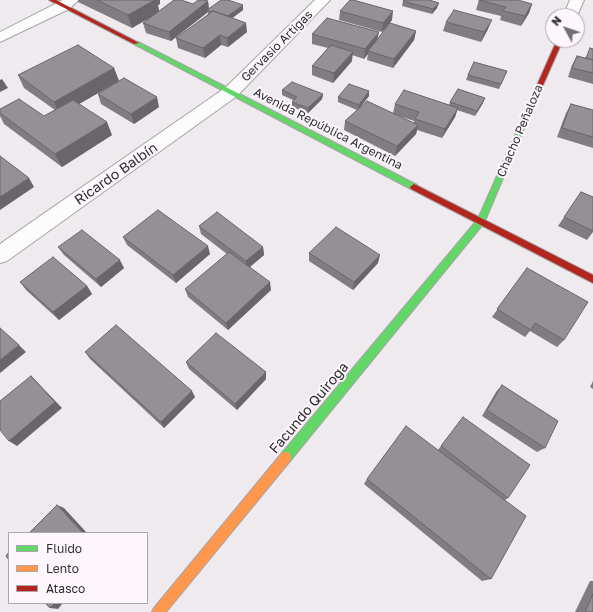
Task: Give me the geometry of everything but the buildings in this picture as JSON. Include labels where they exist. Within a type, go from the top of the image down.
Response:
[{"type":"street","name":"Gervasio Artigas","points":[[231,92],[323,0]]},
{"type":"street","name":"Avenida República Argentina","points":[[63,2],[231,92],[593,279]]},
{"type":"street","points":[[0,38],[63,2]]},
{"type":"street","name":"Chacho Peñaloza","points":[[481,221],[557,48]]},
{"type":"street","name":"Ricardo Balbín","points":[[0,255],[231,92]]},
{"type":"street","name":"Facundo Quiroga","points":[[158,612],[481,221]]},
{"type":"traffic: fast","points":[[136,43],[414,187]]},
{"type":"traffic: fast","points":[[286,457],[481,221],[525,119]]},
{"type":"traffic: slow","points":[[158,612],[286,457]]},
{"type":"traffic: jam","points":[[52,0],[136,43]]},
{"type":"traffic: jam","points":[[525,119],[556,48]]},
{"type":"traffic: jam","points":[[414,187],[593,279]]}]
